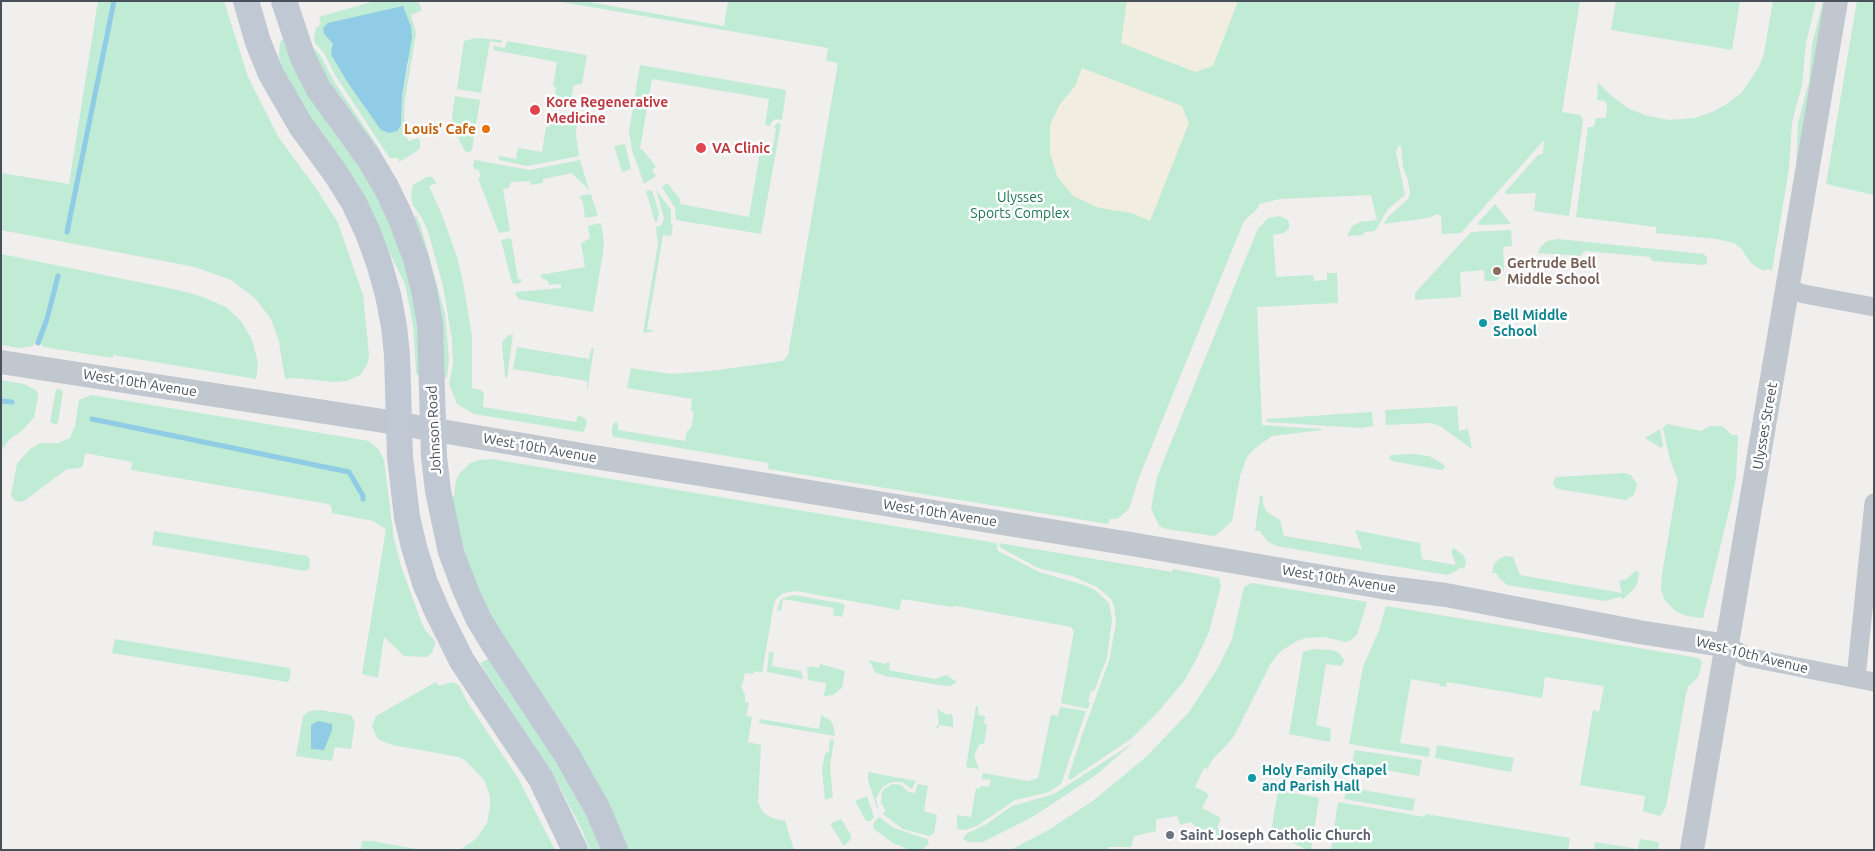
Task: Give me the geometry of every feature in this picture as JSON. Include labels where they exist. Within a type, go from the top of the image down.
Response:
[{"type":"main road","points":[[246,1],[258,42],[271,74],[300,126],[336,174],[354,203],[377,256],[394,326],[397,355],[400,457],[407,516],[414,547],[428,590],[462,661],[541,779],[575,850]]},
{"type":"main road","name":"Johnson Road","points":[[284,1],[303,58],[314,80],[370,160],[386,187],[400,216],[416,259],[430,324],[434,457],[443,520],[451,552],[465,589],[478,618],[495,646],[548,724],[583,781],[615,850]]},
{"type":"street","name":"Ulysses Street","points":[[1692,850],[1728,646],[1796,289],[1836,1]]},
{"type":"street","points":[[1796,289],[1874,307]]},
{"type":"street","name":"West 10th Avenue","points":[[1,362],[399,423],[573,454],[1131,544],[1382,587],[1446,595],[1640,632],[1728,646],[1747,657],[1865,680]]},
{"type":"street","points":[[1865,680],[1874,503]]},
{"type":"green space","points":[[98,1],[224,1],[248,77],[279,138],[316,188],[338,223],[363,295],[369,355],[367,365],[360,375],[347,381],[334,382],[294,378],[285,379],[279,342],[271,319],[255,298],[231,280],[195,267],[1,230],[1,173],[69,184]]},
{"type":"green space","points":[[375,1],[418,1],[422,10],[411,15],[416,33],[404,116],[408,141],[418,138],[420,140],[420,147],[417,151],[399,162],[398,158],[390,158],[335,75],[324,53],[315,43],[316,28],[321,24],[319,17]],"holes":[[[324,34],[409,60],[402,96],[401,125],[331,50],[333,44]]]},
{"type":"green space","name":"Ulysses Sports Complex","points":[[556,1],[584,1],[724,26],[728,1],[1580,1],[1562,112],[1581,115],[1583,121],[1569,216],[1534,211],[1536,193],[1506,194],[1505,192],[1538,155],[1543,154],[1544,140],[1461,233],[1442,234],[1441,216],[1437,214],[1428,218],[1384,224],[1388,217],[1408,199],[1410,193],[1403,167],[1401,146],[1398,146],[1396,152],[1405,195],[1388,209],[1375,231],[1365,232],[1363,235],[1347,236],[1352,226],[1360,222],[1377,220],[1371,195],[1280,199],[1259,204],[1259,207],[1244,221],[1138,480],[1129,509],[1117,519],[1110,519],[1108,524],[768,469],[769,463],[614,437],[612,435],[612,427],[615,422],[618,423],[618,430],[685,441],[687,431],[691,428],[694,413],[691,410],[692,399],[627,388],[631,368],[671,374],[711,371],[783,361],[788,355],[838,63],[826,61],[828,48]]},
{"type":"green space","points":[[1616,1],[1740,1],[1732,50],[1611,30]]},
{"type":"green space","points":[[1773,1],[1816,1],[1806,43],[1802,85],[1792,122],[1789,169],[1772,270],[1766,269],[1765,271],[1758,268],[1750,262],[1741,248],[1734,243],[1717,239],[1656,233],[1656,227],[1576,217],[1588,127],[1594,127],[1596,118],[1606,118],[1607,105],[1605,101],[1597,100],[1598,82],[1609,94],[1629,109],[1648,116],[1669,120],[1695,118],[1712,112],[1727,104],[1742,92],[1759,67],[1764,53]]},
{"type":"green space","points":[[1823,1],[1825,1],[1796,171],[1798,123],[1809,81],[1812,44]]},
{"type":"green space","points":[[1857,1],[1874,1],[1874,195],[1826,184]]},
{"type":"green space","points":[[476,38],[502,40],[501,43],[490,41],[481,93],[457,89],[464,41]]},
{"type":"green space","points":[[284,39],[355,156],[397,235],[418,312],[419,375],[416,374],[413,325],[405,284],[358,189],[319,134],[281,66],[279,55],[280,42]]},
{"type":"green space","points":[[507,41],[587,55],[582,84],[574,85],[569,108],[553,105],[556,87],[553,86],[557,62],[493,50],[494,46],[505,48]]},
{"type":"green space","points":[[313,47],[381,151],[377,154],[338,99],[318,64]]},
{"type":"green space","points":[[640,65],[786,90],[782,120],[775,119],[770,126],[765,125],[769,99],[652,79],[640,149],[643,150],[656,167],[652,170],[656,176],[644,184],[632,150],[629,131]]},
{"type":"green space","points":[[455,96],[480,100],[472,150],[469,153],[465,151],[454,130],[452,118]]},
{"type":"green space","points":[[552,113],[577,117],[576,136],[579,156],[527,166],[499,160],[499,156],[516,159],[518,148],[542,152],[546,127],[549,127]]},
{"type":"green space","points":[[777,123],[781,124],[761,234],[676,220],[675,208],[662,187],[667,183],[680,199],[680,204],[749,217],[761,146],[773,148],[776,128],[774,127]]},
{"type":"green space","points":[[625,144],[631,169],[622,172],[614,146]]},
{"type":"green space","points":[[474,160],[530,170],[580,160],[589,190],[572,173],[543,179],[543,183],[530,185],[530,181],[511,182],[509,188],[503,189],[510,231],[499,233],[478,178],[481,176],[478,169],[475,170],[473,166]]},
{"type":"green space","points":[[427,177],[432,177],[437,183],[429,186],[457,257],[472,336],[472,388],[481,390],[484,393],[483,407],[576,422],[578,415],[587,421],[583,432],[474,414],[457,404],[449,384],[453,364],[452,340],[443,286],[428,231],[413,205],[411,197],[413,185]]},
{"type":"green space","points":[[652,190],[659,213],[657,222],[655,222],[646,191]]},
{"type":"green space","points":[[656,190],[671,210],[671,224],[673,225],[671,236],[663,235],[647,329],[655,331],[643,333],[658,244],[656,227],[662,225],[664,218]]},
{"type":"green space","points":[[591,194],[598,216],[585,218],[583,202],[579,196]]},
{"type":"green space","points":[[1495,204],[1511,224],[1478,225],[1478,223]]},
{"type":"green space","points":[[413,215],[417,217],[421,227],[445,314],[449,360],[447,377],[444,379]]},
{"type":"green space","points":[[1280,216],[1288,220],[1289,229],[1283,233],[1273,235],[1276,277],[1313,275],[1314,281],[1327,280],[1327,273],[1337,273],[1338,303],[1257,307],[1262,425],[1322,430],[1272,436],[1254,449],[1247,457],[1240,476],[1232,521],[1214,536],[1166,529],[1159,526],[1151,508],[1157,477],[1258,229],[1268,218]]},
{"type":"green space","points":[[601,223],[604,242],[593,312],[518,299],[516,292],[561,288],[561,284],[549,285],[548,281],[540,275],[585,267],[581,243],[590,239],[588,226]]},
{"type":"green space","points":[[1511,230],[1512,246],[1503,247],[1504,270],[1497,281],[1485,281],[1484,270],[1460,272],[1461,297],[1415,300],[1415,293],[1471,232]]},
{"type":"green space","points":[[511,238],[518,279],[522,279],[520,283],[516,284],[512,283],[501,240]]},
{"type":"green space","points":[[1558,239],[1704,254],[1707,258],[1707,263],[1704,265],[1652,261],[1650,257],[1585,251],[1580,256],[1538,253],[1541,246],[1547,241]]},
{"type":"green space","points":[[1,254],[178,290],[200,296],[226,307],[241,321],[252,340],[258,363],[256,379],[113,355],[113,358],[43,347],[34,343],[33,346],[19,348],[1,345]]},
{"type":"green space","points":[[513,334],[507,379],[505,376],[502,343],[507,336]]},
{"type":"green space","points":[[517,347],[589,359],[591,349],[594,348],[587,392],[587,381],[513,369]]},
{"type":"green space","points":[[1,380],[24,384],[37,391],[38,398],[34,417],[1,450]]},
{"type":"green space","points":[[56,389],[63,392],[56,425],[50,422]]},
{"type":"green space","points":[[91,395],[369,441],[379,450],[384,460],[394,539],[401,566],[422,624],[435,641],[432,653],[427,657],[404,656],[384,637],[378,678],[362,674],[386,529],[373,521],[332,513],[331,506],[328,504],[131,470],[132,462],[85,453],[83,466],[80,468],[67,469],[24,501],[19,502],[13,499],[11,495],[17,464],[30,449],[40,443],[58,443],[70,438],[75,426],[79,400]]},
{"type":"green space","points":[[1457,406],[1459,431],[1468,429],[1472,449],[1440,426],[1431,423],[1386,425],[1385,410]]},
{"type":"green space","points":[[1372,412],[1373,426],[1361,428],[1267,422],[1267,419]]},
{"type":"green space","points":[[1667,424],[1701,431],[1710,426],[1722,426],[1732,435],[1738,435],[1736,477],[1732,498],[1703,618],[1687,616],[1675,611],[1664,599],[1661,588],[1678,480],[1670,460],[1663,428]]},
{"type":"green space","points":[[1660,429],[1663,445],[1661,448],[1645,438]]},
{"type":"green space","points":[[1414,454],[1429,456],[1443,464],[1445,468],[1441,470],[1392,461],[1389,457],[1391,455]]},
{"type":"green space","points":[[491,459],[996,543],[998,551],[1039,572],[1095,590],[1109,603],[1112,619],[1107,658],[1094,691],[1091,691],[1088,709],[1061,703],[1074,631],[1071,627],[957,606],[952,607],[902,599],[899,610],[797,591],[783,593],[774,603],[762,673],[754,671],[753,674],[745,673],[741,686],[745,695],[745,702],[749,703],[746,716],[752,717],[748,742],[761,745],[758,802],[763,812],[772,818],[785,821],[794,850],[626,850],[495,625],[478,591],[464,554],[450,496],[454,496],[456,480],[459,474],[470,463]]},
{"type":"green space","points":[[1625,473],[1631,475],[1637,484],[1634,495],[1626,500],[1558,489],[1553,485],[1556,477]]},
{"type":"green space","points":[[1260,495],[1263,496],[1263,504],[1267,512],[1280,520],[1284,536],[1362,549],[1355,530],[1420,543],[1422,559],[1456,565],[1451,551],[1454,548],[1464,556],[1466,562],[1464,569],[1461,567],[1447,575],[1276,546],[1267,541],[1260,531],[1255,531]]},
{"type":"green space","points":[[154,531],[307,556],[310,559],[309,569],[305,571],[152,545]]},
{"type":"green space","points":[[999,543],[1172,572],[1173,569],[1219,578],[1221,586],[1209,632],[1184,681],[1158,712],[1132,738],[1070,780],[1068,778],[1082,735],[1109,661],[1116,623],[1114,606],[1111,599],[1097,587],[1072,576],[1038,568],[1003,549]]},
{"type":"green space","points":[[1505,556],[1513,557],[1520,575],[1622,593],[1619,581],[1627,579],[1635,571],[1639,572],[1637,584],[1623,599],[1620,597],[1605,601],[1507,585],[1496,573],[1492,573],[1494,564]]},
{"type":"green space","points":[[1252,583],[1367,602],[1357,635],[1351,640],[1346,642],[1325,637],[1306,638],[1281,651],[1271,663],[1233,738],[1212,760],[1207,769],[1204,768],[1195,787],[1209,794],[1202,808],[1221,818],[1217,828],[1222,831],[1222,835],[1205,837],[1191,822],[1180,825],[1177,816],[1156,819],[1156,831],[1134,836],[1131,847],[1108,847],[1108,850],[1011,850],[1050,829],[1094,800],[1146,757],[1189,712],[1218,668],[1232,639],[1244,587]]},
{"type":"green space","points":[[794,595],[845,604],[842,617],[833,615],[834,608],[783,599],[781,611],[777,610],[781,599]]},
{"type":"green space","points":[[1386,606],[1699,658],[1702,663],[1698,677],[1688,687],[1686,694],[1666,807],[1660,816],[1643,811],[1645,796],[1580,785],[1593,710],[1599,712],[1604,686],[1545,677],[1542,698],[1447,682],[1446,687],[1439,686],[1440,684],[1411,679],[1400,743],[1430,748],[1429,757],[1349,744],[1363,667],[1379,630]]},
{"type":"green space","points":[[115,639],[289,668],[291,671],[289,681],[112,653]]},
{"type":"green space","points":[[1313,649],[1332,650],[1339,653],[1344,660],[1342,666],[1326,664],[1316,725],[1331,730],[1330,742],[1289,734],[1303,652]]},
{"type":"green space","points":[[769,652],[774,653],[772,666],[801,671],[803,679],[767,672]]},
{"type":"green space","points":[[490,658],[560,764],[589,821],[601,850],[590,850],[581,828],[556,780],[480,663]]},
{"type":"green space","points":[[869,660],[885,664],[886,662],[890,663],[889,670],[935,679],[946,675],[957,682],[950,686],[945,686],[885,676],[875,672]]},
{"type":"green space","points":[[820,664],[845,671],[842,688],[833,695],[824,696],[826,683],[808,680],[807,668],[809,666],[819,668]]},
{"type":"green space","points":[[436,682],[439,686],[452,682],[459,685],[466,700],[518,778],[555,850],[460,850],[476,839],[487,823],[490,797],[485,781],[466,761],[459,757],[392,745],[379,740],[376,736],[372,726],[376,716]]},
{"type":"green space","points":[[976,706],[978,706],[978,715],[985,716],[984,724],[987,725],[984,744],[980,744],[974,755],[979,769],[966,767]]},
{"type":"green space","points":[[1060,707],[1086,711],[1061,784],[1049,792],[1015,800],[977,826],[965,830],[957,829],[957,815],[971,817],[976,788],[980,789],[980,786],[989,787],[991,780],[982,779],[983,773],[1028,781],[1038,778],[1051,715],[1058,716]]},
{"type":"green space","points":[[937,709],[947,715],[951,713],[953,727],[939,725],[938,729],[936,728],[939,722]]},
{"type":"green space","points":[[320,710],[351,715],[355,723],[351,749],[335,747],[332,761],[296,756],[303,716],[309,711]]},
{"type":"green space","points":[[821,715],[830,720],[835,736],[759,723],[760,719],[819,729]]},
{"type":"green space","points":[[830,739],[834,740],[830,766],[833,797],[825,800],[822,770],[825,754],[829,751]]},
{"type":"green space","points":[[1133,743],[1096,775],[1034,816],[983,842],[968,842],[963,839],[966,834],[985,825],[1012,806],[1054,794]]},
{"type":"green space","points":[[1437,745],[1514,758],[1511,772],[1435,758]]},
{"type":"green space","points":[[1355,750],[1422,760],[1419,776],[1357,765],[1352,762]]},
{"type":"green space","points":[[868,772],[916,781],[912,789],[902,782],[889,783],[882,788],[876,798],[877,808],[868,780]]},
{"type":"green space","points":[[892,784],[901,785],[908,792],[915,793],[918,784],[928,786],[924,811],[937,815],[934,833],[929,836],[903,829],[883,814],[886,810],[881,803],[882,793],[884,789]]},
{"type":"green space","points":[[1347,789],[1415,799],[1413,811],[1344,799]]},
{"type":"green space","points":[[1278,790],[1319,798],[1311,850],[1307,850],[1271,832]]},
{"type":"green space","points":[[867,796],[874,817],[871,821],[866,821],[855,801]]},
{"type":"green space","points":[[1338,802],[1425,817],[1426,814],[1570,838],[1568,850],[1331,850]]},
{"type":"green space","points":[[879,817],[894,828],[927,839],[929,844],[923,849],[910,850],[893,843],[874,829],[873,824]]},
{"type":"green space","points":[[841,819],[851,835],[851,839],[844,846],[830,824]]},
{"type":"green space","points":[[1640,839],[1659,842],[1658,850],[1594,850],[1595,842],[1638,849]]},
{"type":"green space","points":[[362,841],[372,841],[422,850],[361,850]]},
{"type":"sand","points":[[1127,1],[1238,1],[1213,66],[1195,72],[1121,43]]},
{"type":"sand","points":[[1082,68],[1182,106],[1189,123],[1150,221],[1132,213],[1099,208],[1073,196],[1057,176],[1050,153],[1050,125],[1060,104],[1075,86]]},
{"type":"water","points":[[403,6],[411,27],[412,37],[402,96],[401,125],[397,131],[389,133],[381,130],[348,83],[332,56],[333,44],[324,34],[323,28],[328,23]]},
{"type":"water","points":[[318,721],[332,724],[332,730],[324,750],[311,749],[311,725]]},
{"type":"waterway","points":[[67,232],[114,1]]},
{"type":"waterway","points":[[38,343],[47,319],[58,276]]},
{"type":"waterway","points":[[1,401],[12,402]]},
{"type":"waterway","points":[[92,419],[349,472],[363,499]]},
{"type":"place","name":"Kore Regenerative Medicine","points":[[535,110]]},
{"type":"place","name":"Louis' Cafe","points":[[486,129]]},
{"type":"place","name":"VA Clinic","points":[[701,148]]},
{"type":"place","name":"Gertrude Bell Middle School","points":[[1497,271]]},
{"type":"place","name":"Bell Middle School","points":[[1483,323]]},
{"type":"place","name":"Holy Family Chapel and Parish Hall","points":[[1252,778]]},
{"type":"place","name":"Saint Joseph Catholic Church","points":[[1170,835]]}]
